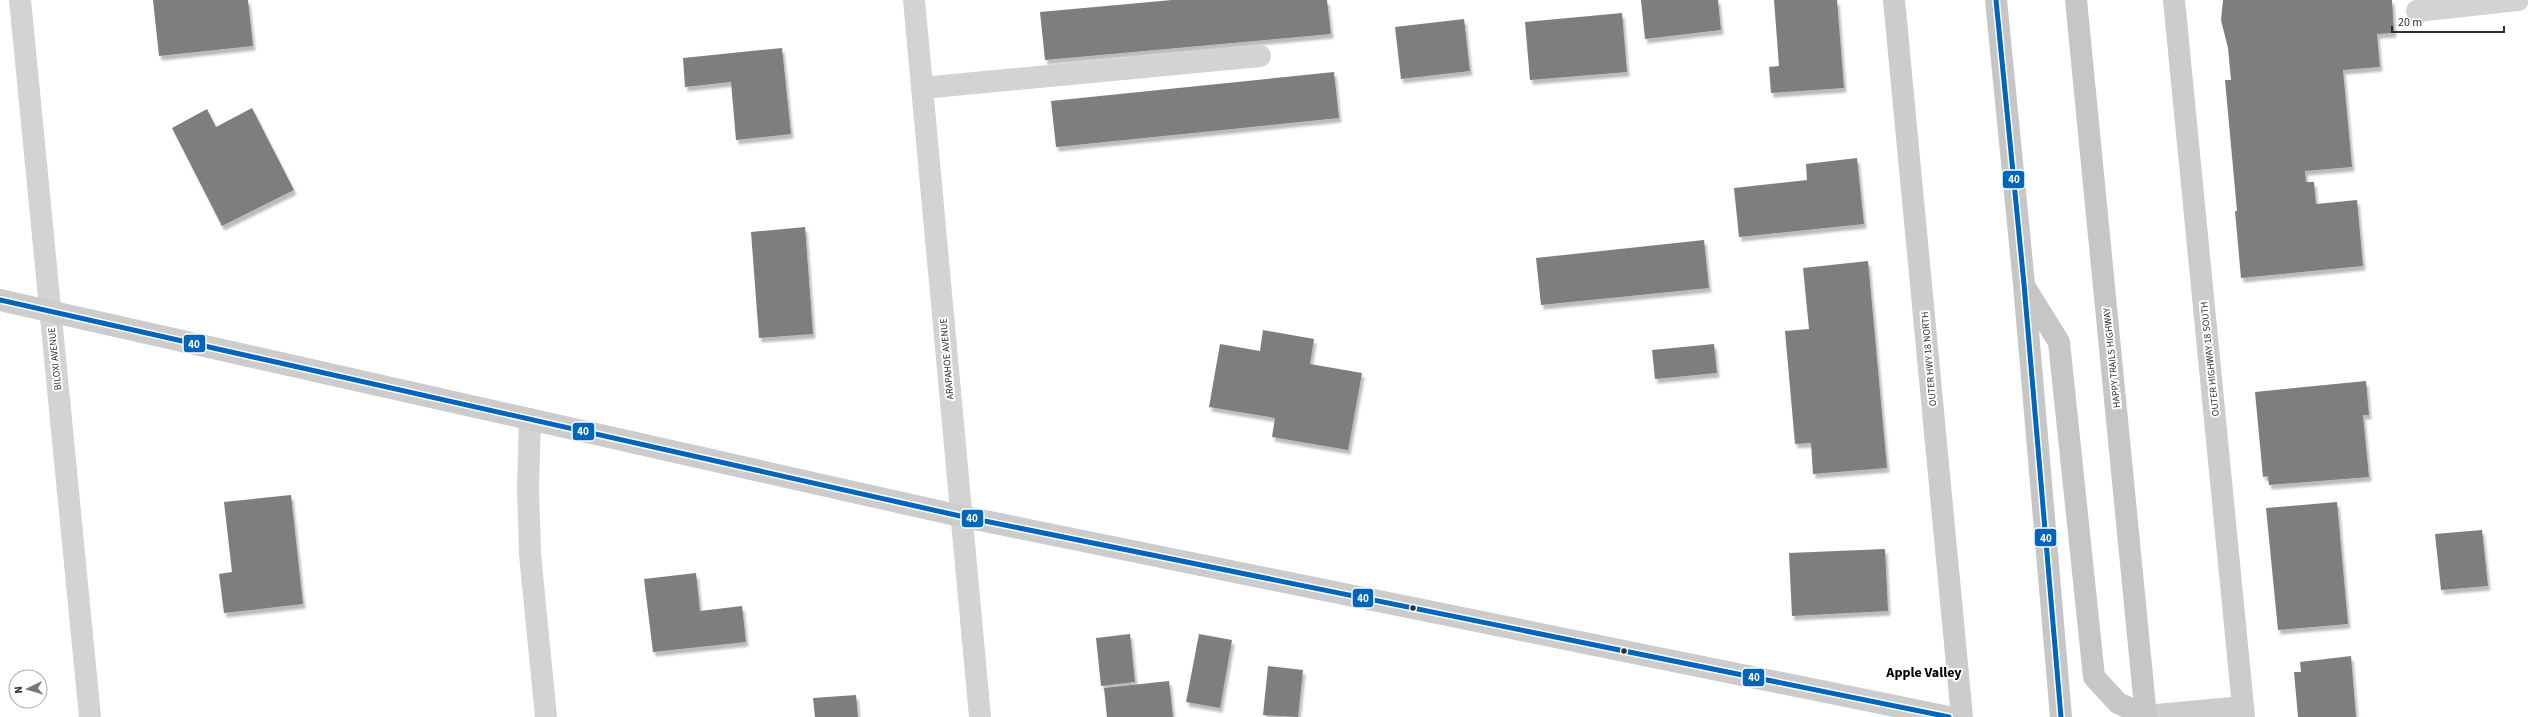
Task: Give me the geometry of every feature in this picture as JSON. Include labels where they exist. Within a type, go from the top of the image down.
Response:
[{"type":"main road","points":[[1996,0],[2024,284],[2061,717]]},
{"type":"main road","name":"HAPPY TRAILS HIGHWAY","points":[[2076,0],[2146,716]]},
{"type":"main road","points":[[2024,284],[2059,342],[2094,677],[2118,703],[2146,716]]},
{"type":"street","name":"BILOXI AVENUE","points":[[20,0],[49,311],[90,717]]},
{"type":"street","name":"ARAPAHOE AVENUE","points":[[914,0],[960,516],[980,717]]},
{"type":"street","name":"OUTER HWY 18 NORTH","points":[[1894,0],[1962,717]]},
{"type":"street","name":"OUTER HIGHWAY 18 SOUTH","points":[[2174,0],[2243,712]]},
{"type":"street","points":[[2417,11],[2518,0]]},
{"type":"street","points":[[922,88],[1260,56]]},
{"type":"street","points":[[0,300],[960,516],[1949,717]]},
{"type":"street","points":[[530,419],[528,486],[530,554],[546,717]]},
{"type":"street","points":[[2146,716],[2243,712]]},
{"type":"building","points":[[153,0],[248,0],[253,46],[159,56]]},
{"type":"building","points":[[1172,0],[1327,0],[1331,34],[1045,60],[1040,12]]},
{"type":"building","points":[[1641,0],[1718,0],[1721,30],[1645,39]]},
{"type":"building","points":[[1774,0],[1837,0],[1844,88],[1771,93],[1769,67],[1779,66]]},
{"type":"building","points":[[2223,0],[2392,0],[2394,33],[2377,34],[2380,67],[2343,70],[2352,167],[2305,171],[2306,182],[2314,182],[2316,204],[2357,200],[2363,266],[2241,278],[2235,211],[2237,211],[2225,80],[2231,80],[2228,48],[2221,20]]},
{"type":"building","points":[[1622,13],[1627,72],[1530,80],[1525,22]]},
{"type":"building","points":[[1464,19],[1470,71],[1401,79],[1395,27]]},
{"type":"building","points":[[782,48],[791,134],[736,140],[731,82],[685,87],[683,58]]},
{"type":"building","points":[[1334,72],[1339,118],[1056,147],[1051,101]]},
{"type":"building","points":[[252,108],[294,190],[222,226],[172,128],[207,109],[216,127]]},
{"type":"building","points":[[1857,158],[1864,224],[1739,237],[1734,188],[1807,180],[1806,164]]},
{"type":"building","points":[[805,227],[813,334],[759,338],[751,232]]},
{"type":"building","points":[[1704,240],[1709,288],[1541,305],[1536,258]]},
{"type":"building","points":[[1868,261],[1887,468],[1813,474],[1811,443],[1795,444],[1785,331],[1809,329],[1803,268]]},
{"type":"building","points":[[1263,330],[1314,339],[1310,364],[1362,373],[1348,450],[1272,437],[1275,418],[1209,407],[1220,344],[1260,351]]},
{"type":"building","points":[[1714,344],[1717,373],[1655,379],[1652,350]]},
{"type":"building","points":[[2366,381],[2369,415],[2363,415],[2369,477],[2269,485],[2268,476],[2263,477],[2255,392]]},
{"type":"building","points":[[291,495],[303,604],[224,613],[219,574],[232,572],[224,502]]},
{"type":"building","points":[[2337,502],[2348,624],[2278,630],[2266,508]]},
{"type":"building","points":[[2482,530],[2488,586],[2441,590],[2435,534]]},
{"type":"building","points":[[1885,549],[1888,611],[1792,616],[1789,553]]},
{"type":"building","points":[[696,573],[700,611],[742,606],[746,642],[653,652],[644,579]]},
{"type":"building","points":[[1130,634],[1135,682],[1101,686],[1096,638]]},
{"type":"building","points":[[1199,634],[1232,640],[1220,708],[1186,702]]},
{"type":"building","points":[[2351,656],[2356,717],[2298,717],[2294,672],[2301,672],[2300,662]]},
{"type":"building","points":[[1268,666],[1303,670],[1298,717],[1263,715]]},
{"type":"building","points":[[1169,681],[1173,717],[1107,717],[1104,688]]},
{"type":"building","points":[[856,695],[858,717],[815,717],[813,698]]},
{"type":"transit line","name":"40","points":[[1996,0],[2024,284],[2061,717]]},
{"type":"transit line","name":"40","points":[[0,300],[960,516],[1949,717]]},
{"type":"district","name":"Apple Valley","points":[[1924,672]]}]
